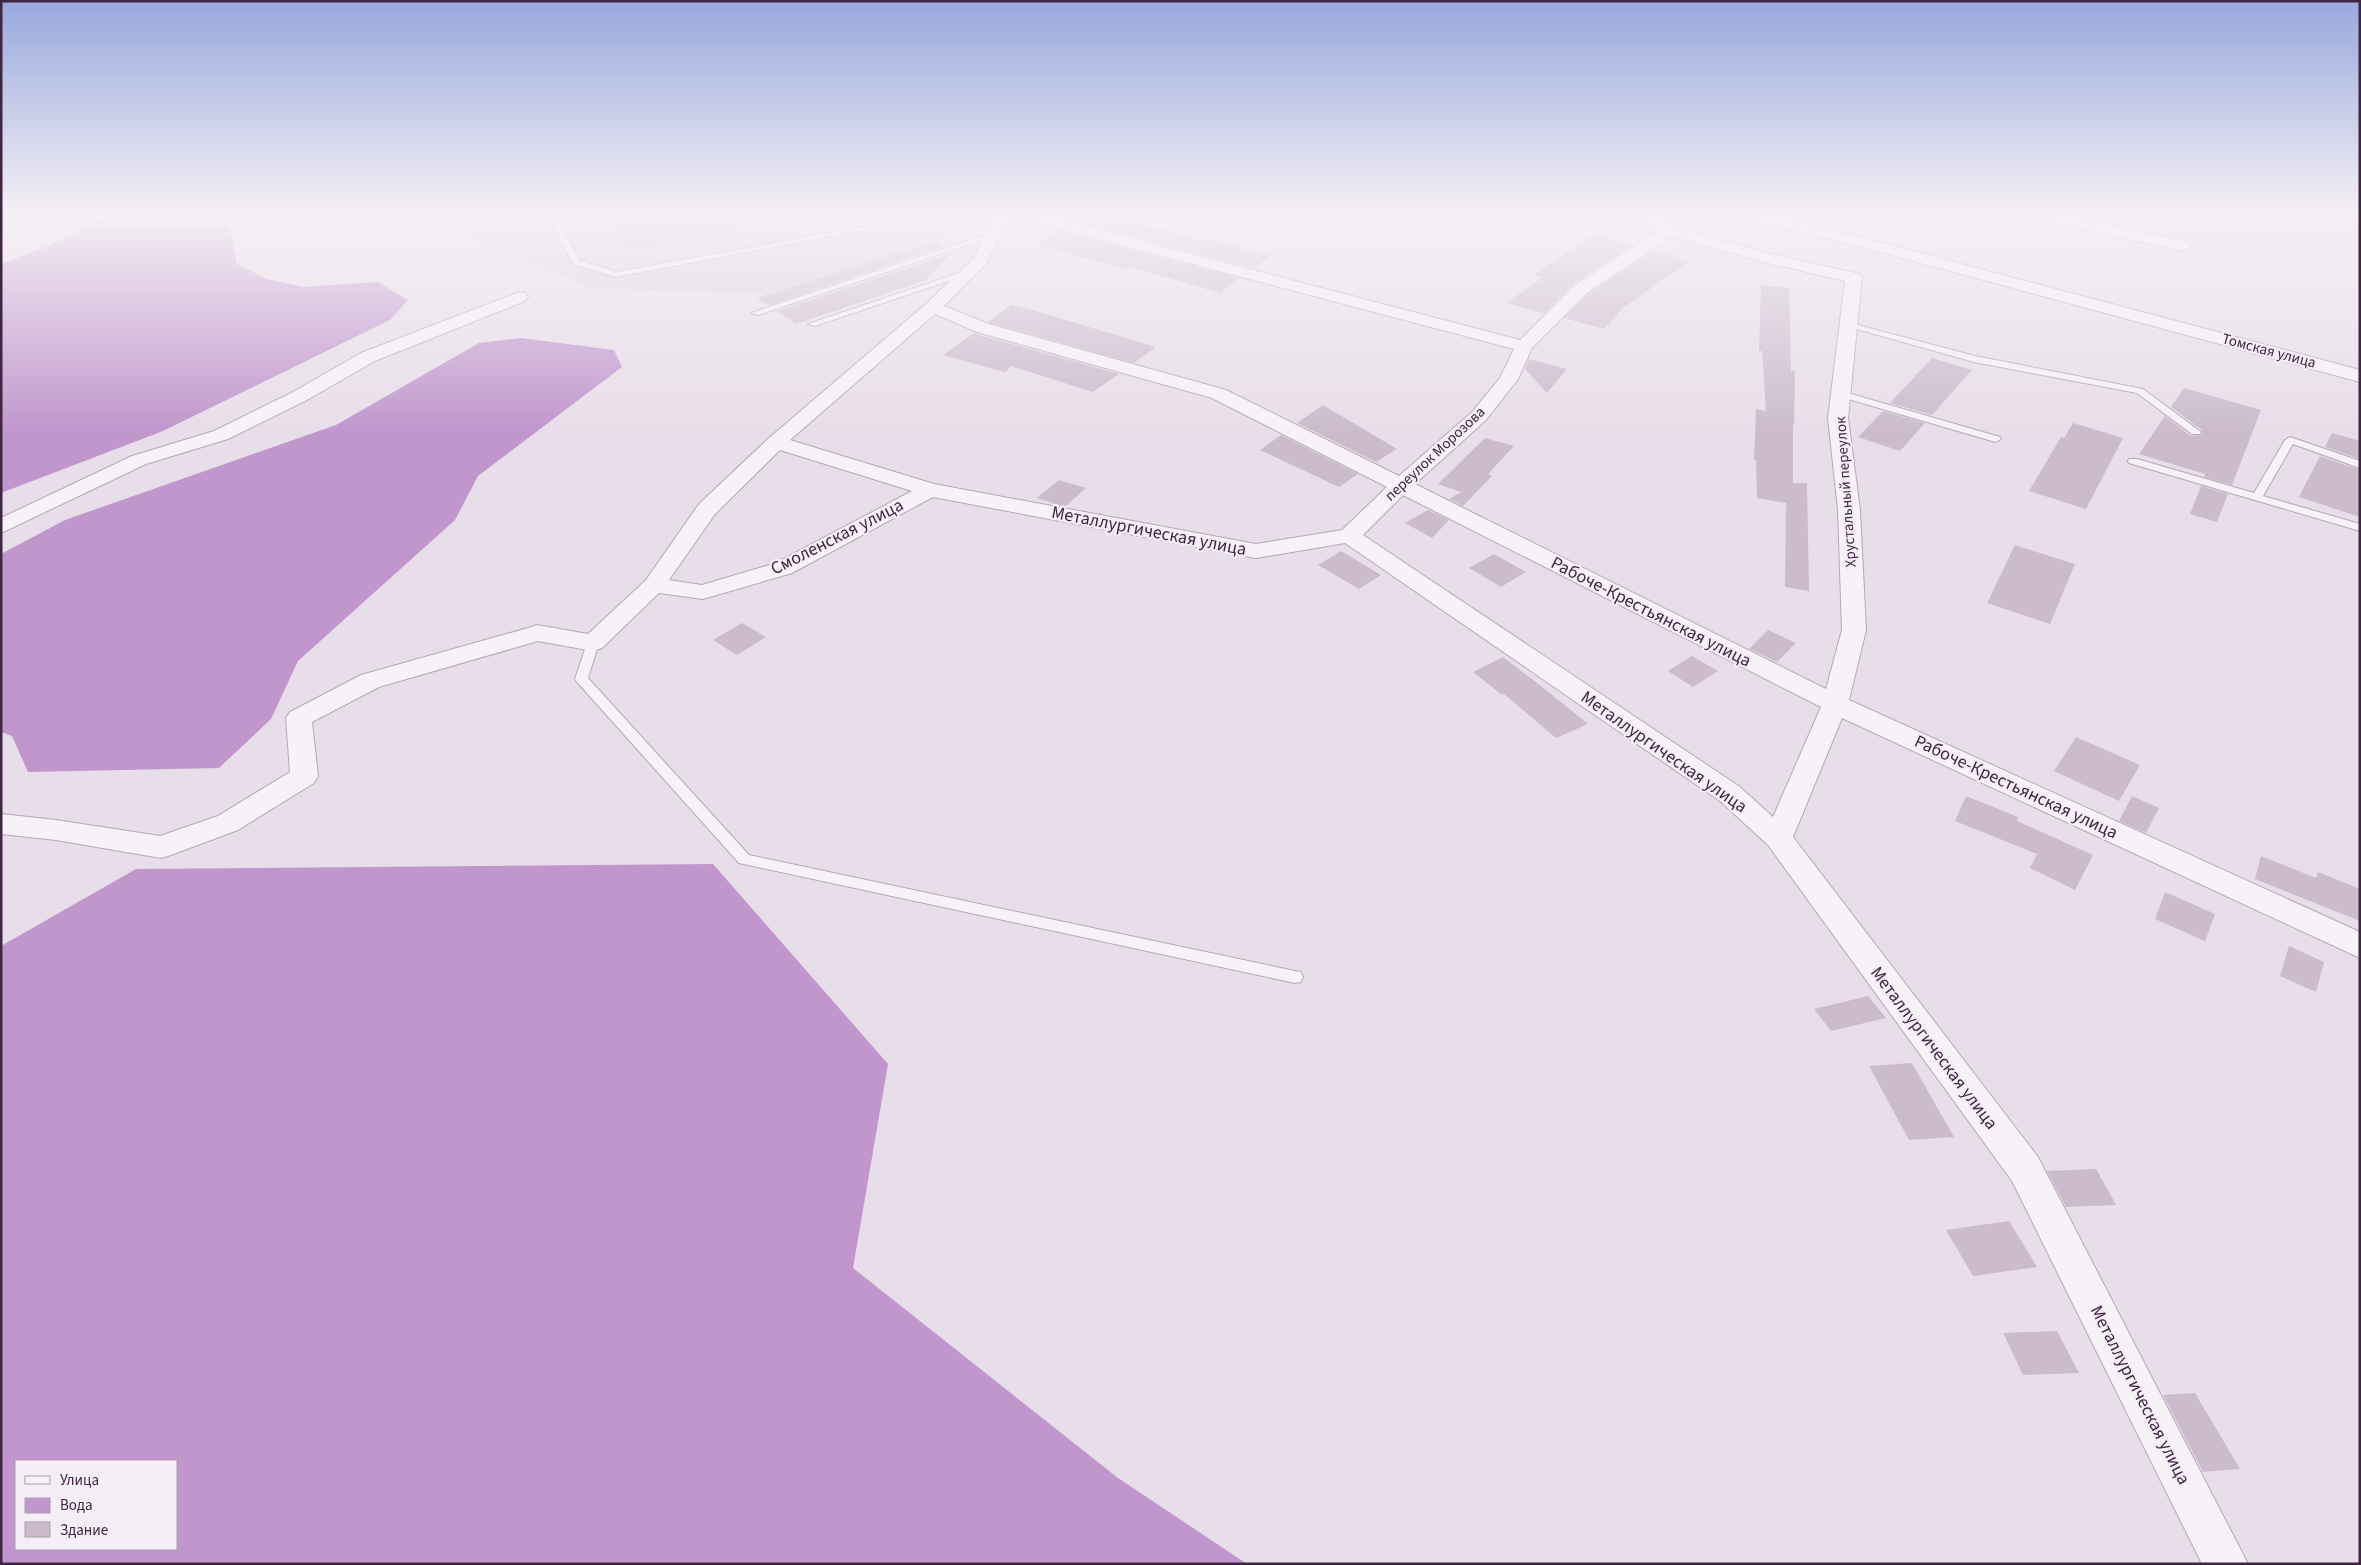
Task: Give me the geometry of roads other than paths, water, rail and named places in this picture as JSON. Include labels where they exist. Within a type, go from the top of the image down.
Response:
[{"type":"street","points":[[1,824],[56,830],[161,847],[228,823],[304,776],[299,718],[370,681],[538,633],[592,643],[654,585],[707,509],[776,442],[933,307],[954,287]]},
{"type":"street","points":[[1299,287],[1524,346]]},
{"type":"street","name":"переулок Морозова","points":[[1349,536],[1400,486],[1479,416],[1509,379],[1524,346],[1584,287]]},
{"type":"street","name":"Хрустальный переулок","points":[[1778,838],[1835,704],[1854,630],[1849,510],[1838,418],[1853,287]]},
{"type":"street","name":"Томская улица","points":[[2030,287],[2360,376]]},
{"type":"street","points":[[1,526],[139,460],[221,435],[300,396],[368,357],[519,297]]},
{"type":"street","name":"Рабоче-Крестьянская улица","points":[[933,307],[983,328],[1219,394],[1835,704],[2360,946]]},
{"type":"street","name":"Металлургическая улица","points":[[776,442],[930,490],[1256,550],[1349,536],[1730,794],[1778,838],[2025,1169],[2226,1564]]},
{"type":"street","name":"Смоленская улица","points":[[654,585],[703,592],[784,568],[930,490]]},
{"type":"lane","points":[[755,313],[835,287]]},
{"type":"lane","points":[[812,324],[925,287]]},
{"type":"lane","points":[[1849,324],[1974,359],[2140,391],[2196,432]]},
{"type":"lane","points":[[1841,394],[1996,439]]},
{"type":"lane","points":[[2257,498],[2290,440],[2360,464]]},
{"type":"lane","points":[[2133,461],[2360,528]]},
{"type":"lane","points":[[592,643],[581,679],[744,859],[1295,977]]},
{"type":"water","points":[[1,287],[386,287],[408,300],[390,320],[163,431],[1,493]]},
{"type":"water","points":[[521,338],[614,350],[622,367],[478,476],[455,520],[298,661],[271,719],[219,768],[28,772],[12,736],[1,732],[1,554],[65,520],[336,425],[479,343]]},
{"type":"water","points":[[713,864],[888,1064],[853,1268],[1118,1478],[1247,1564],[1,1564],[1,946],[136,869]]}]
